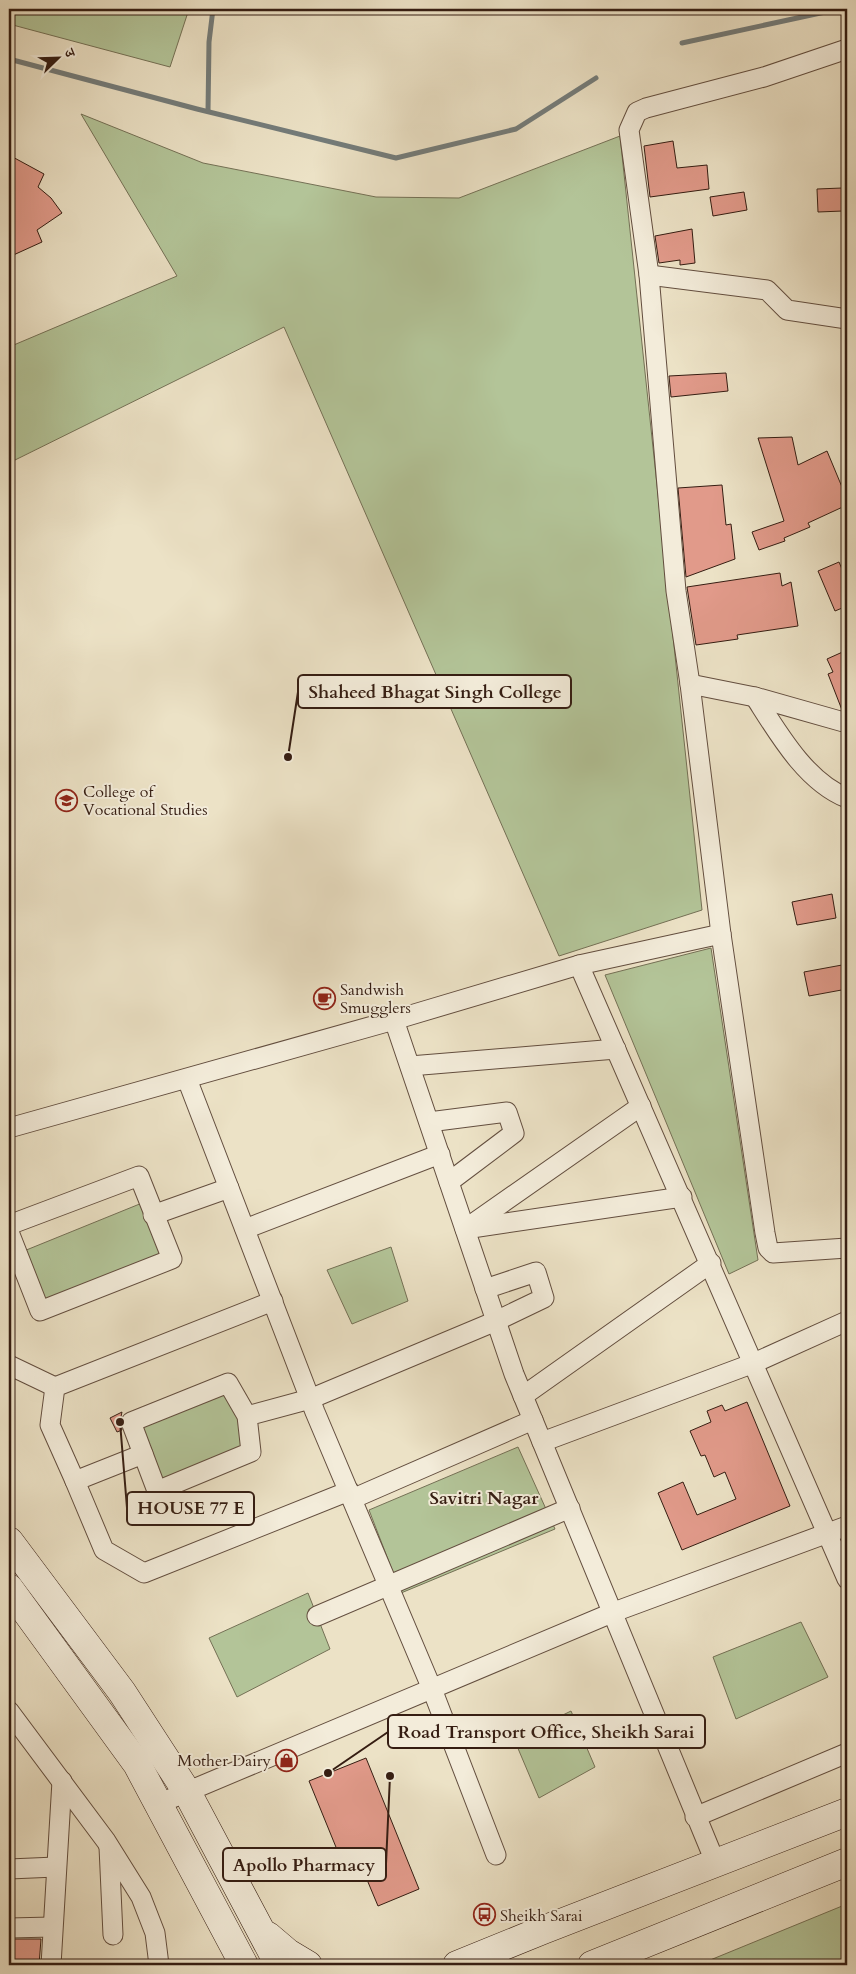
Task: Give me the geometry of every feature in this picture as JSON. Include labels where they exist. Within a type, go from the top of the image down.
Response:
[{"type":"main road","points":[[9,1541],[122,1692],[187,1792],[278,1965]]},
{"type":"main road","points":[[9,1588],[137,1764],[240,1960]]},
{"type":"main road","points":[[457,1965],[847,1812]]},
{"type":"main road","points":[[592,1965],[847,1862]]},
{"type":"main road","points":[[259,1929],[288,1953],[308,1965]]},
{"type":"street","points":[[847,49],[764,77],[637,112],[629,130],[649,275],[676,591],[690,684],[720,934],[768,1248],[773,1253],[847,1248]]},
{"type":"street","points":[[649,275],[767,290],[787,310],[847,319]]},
{"type":"street","points":[[690,684],[755,697],[847,722]]},
{"type":"street","points":[[755,697],[782,740],[806,769],[840,795],[847,798]]},
{"type":"street","points":[[9,1128],[394,1020],[579,965],[720,934]]},
{"type":"street","points":[[579,965],[682,1197],[847,1579]]},
{"type":"street","points":[[394,1020],[523,1396],[614,1612],[695,1817],[716,1864]]},
{"type":"street","points":[[410,1066],[616,1050]]},
{"type":"street","points":[[187,1079],[310,1399],[432,1689],[496,1855]]},
{"type":"street","points":[[465,1229],[642,1106]]},
{"type":"street","points":[[429,1122],[507,1112],[514,1133],[449,1182]]},
{"type":"street","points":[[245,1229],[440,1154]]},
{"type":"street","points":[[9,1225],[138,1176],[172,1260],[40,1311],[16,1272],[9,1232]]},
{"type":"street","points":[[153,1215],[230,1188]]},
{"type":"street","points":[[465,1229],[682,1197]]},
{"type":"street","points":[[523,1396],[710,1263]]},
{"type":"street","points":[[247,1416],[310,1399],[496,1321],[544,1298],[536,1272],[486,1289]]},
{"type":"street","points":[[9,1365],[55,1387],[273,1300]]},
{"type":"street","points":[[542,1442],[754,1362],[847,1321]]},
{"type":"street","points":[[228,1383],[247,1416],[252,1452],[156,1491],[132,1422],[228,1383]]},
{"type":"street","points":[[55,1387],[50,1425],[76,1481],[104,1550],[144,1573],[351,1495],[533,1420]]},
{"type":"street","points":[[76,1481],[143,1454]]},
{"type":"street","points":[[317,1616],[570,1508]]},
{"type":"street","points":[[158,1804],[614,1612],[847,1526]]},
{"type":"street","points":[[9,1711],[109,1845],[141,1897],[155,1933],[160,1965]]},
{"type":"street","points":[[695,1817],[847,1753]]},
{"type":"street","points":[[51,1965],[62,1781]]},
{"type":"street","points":[[109,1845],[113,1935]]},
{"type":"street","points":[[9,1870],[56,1867]]},
{"type":"street","points":[[9,1928],[52,1927]]},
{"type":"green space","points":[[9,9],[189,9],[170,67],[9,24]]},
{"type":"green space","points":[[81,114],[203,163],[376,197],[459,198],[620,136],[702,910],[559,956],[284,327],[9,463],[9,347],[177,276]]},
{"type":"green space","points":[[711,948],[758,1260],[729,1274],[605,975]]},
{"type":"green space","points":[[147,1201],[172,1259],[40,1311],[14,1255]]},
{"type":"green space","points":[[391,1247],[408,1301],[352,1324],[327,1270]]},
{"type":"green space","points":[[227,1392],[251,1452],[157,1491],[132,1432]]},
{"type":"green space","points":[[518,1447],[555,1529],[401,1593],[369,1510]]},
{"type":"green space","points":[[308,1593],[330,1649],[237,1697],[209,1638]]},
{"type":"green space","points":[[801,1622],[828,1677],[736,1719],[713,1657]]},
{"type":"green space","points":[[571,1711],[595,1767],[539,1798],[514,1739]]},
{"type":"green space","points":[[847,1904],[847,1965],[698,1965]]},
{"type":"building","points":[[673,141],[677,168],[707,165],[709,189],[650,197],[644,146]]},
{"type":"building","points":[[9,155],[44,174],[38,187],[51,198],[62,213],[37,230],[42,242],[9,257]]},
{"type":"building","points":[[842,188],[843,211],[818,212],[817,189]]},
{"type":"building","points":[[744,192],[747,210],[713,216],[710,197]]},
{"type":"building","points":[[692,229],[695,263],[680,265],[680,260],[659,263],[655,236]]},
{"type":"building","points":[[726,373],[728,391],[671,397],[669,376]]},
{"type":"building","points":[[792,437],[798,465],[827,451],[847,499],[847,505],[808,523],[810,527],[784,538],[785,541],[759,550],[752,532],[784,521],[758,438]]},
{"type":"building","points":[[722,485],[726,525],[731,524],[735,559],[686,577],[678,488]]},
{"type":"building","points":[[839,562],[847,581],[847,606],[835,611],[818,571]]},
{"type":"building","points":[[780,573],[782,586],[791,582],[798,626],[737,635],[738,639],[696,645],[687,587]]},
{"type":"building","points":[[847,650],[847,711],[842,710],[828,674],[833,672],[827,659]]},
{"type":"building","points":[[832,894],[836,918],[797,925],[792,902]]},
{"type":"building","points":[[842,965],[847,989],[809,996],[804,972]]},
{"type":"building","points":[[747,1402],[790,1506],[682,1550],[658,1493],[683,1482],[697,1515],[736,1499],[725,1472],[714,1477],[705,1455],[701,1456],[690,1431],[711,1422],[707,1411],[722,1405],[725,1411]]},
{"type":"building","points":[[122,1412],[120,1421],[122,1430],[117,1432],[110,1418]]},
{"type":"building","points":[[366,1758],[419,1889],[378,1906],[355,1851],[340,1857],[309,1781]]},
{"type":"building","points":[[9,1939],[41,1939],[39,1965],[9,1965]]},
{"type":"waterway","points":[[208,111],[209,42],[213,9]]},
{"type":"waterway","points":[[682,43],[839,9]]},
{"type":"waterway","points":[[9,59],[197,109],[396,158],[516,129],[596,78]]},
{"type":"place","name":"Shaheed Bhagat Singh College","points":[[288,757]]},
{"type":"place","name":"College of Vocational Studies","points":[[67,800]]},
{"type":"place","name":"Sandwish Smugglers","points":[[324,998]]},
{"type":"place","name":"HOUSE 77 E","points":[[120,1422]]},
{"type":"place","name":"Mother Dairy","points":[[287,1760]]},
{"type":"place","name":"Road Transport Office, Sheikh Sarai","points":[[328,1773]]},
{"type":"place","name":"Apollo Pharmacy","points":[[390,1776]]},
{"type":"place","name":"Sheikh Sarai","points":[[484,1915]]},
{"type":"district","name":"Savitri Nagar","points":[[484,1498]]}]
